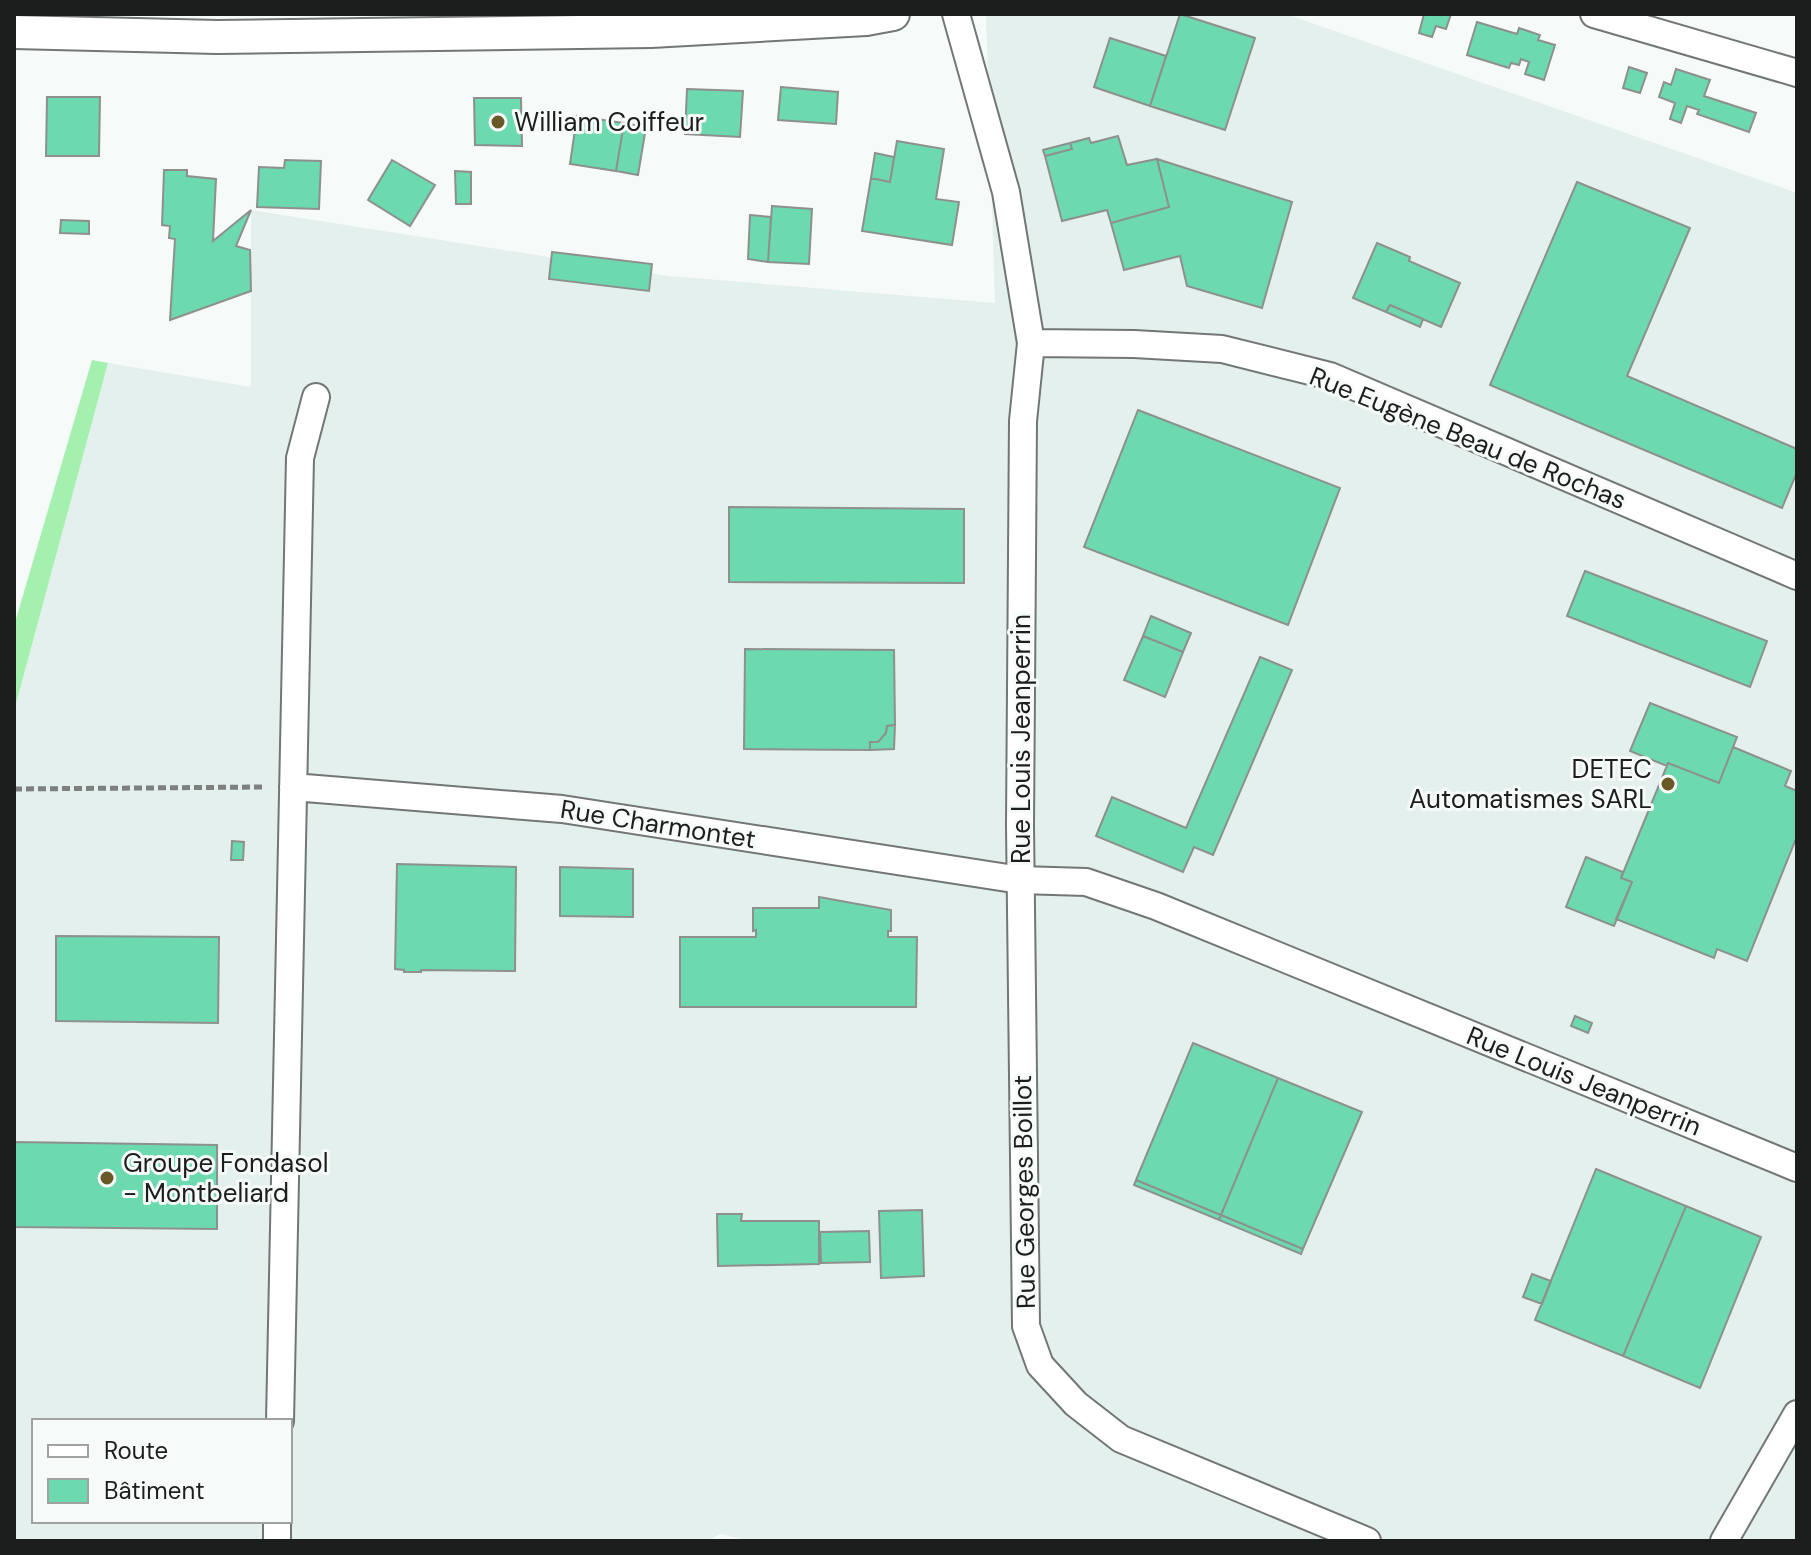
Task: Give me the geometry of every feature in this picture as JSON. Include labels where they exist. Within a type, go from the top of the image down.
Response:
[{"type":"street","points":[[14,32],[215,25],[651,31],[866,19],[893,14]]},
{"type":"street","name":"Rue Louis Jeanperrin","points":[[956,14],[1006,192],[1031,343],[1023,421],[1020,880],[1086,882],[1156,906],[1797,1168]]},
{"type":"street","points":[[1594,14],[1797,73]]},
{"type":"street","name":"Rue Eugène Beau de Rochas","points":[[1031,343],[1222,349],[1330,376],[1797,576]]},
{"type":"street","points":[[280,1419],[300,458],[316,397]]},
{"type":"street","name":"Rue Charmontet","points":[[293,787],[562,809],[1020,880]]},
{"type":"street","name":"Rue Georges Boillot","points":[[1020,880],[1026,1326],[1040,1365],[1076,1404],[1121,1439],[1367,1541]]},
{"type":"street","points":[[1724,1541],[1797,1414]]},
{"type":"path","points":[[14,789],[293,787]]},
{"type":"shaded area","points":[[986,14],[1286,14],[1797,193],[1797,1541],[751,1541],[720,1534],[707,1541],[14,1541],[14,711],[108,363],[251,387],[251,210],[669,276],[995,303]]},
{"type":"green space","points":[[92,360],[108,363],[14,711],[14,626]]},
{"type":"building","points":[[1180,14],[1255,38],[1225,130],[1150,106]]},
{"type":"building","points":[[1424,14],[1451,14],[1446,29],[1436,26],[1432,37],[1419,33]]},
{"type":"building","points":[[1477,22],[1517,34],[1519,28],[1540,35],[1538,40],[1555,45],[1544,80],[1525,74],[1529,62],[1521,59],[1519,65],[1511,63],[1509,68],[1467,55]]},
{"type":"building","points":[[1110,38],[1166,56],[1150,106],[1094,87]]},
{"type":"building","points":[[1629,67],[1647,73],[1640,93],[1623,88]]},
{"type":"building","points":[[1676,69],[1710,80],[1704,96],[1756,113],[1749,132],[1697,114],[1699,110],[1687,106],[1681,123],[1670,119],[1675,103],[1659,97],[1664,82],[1671,85]]},
{"type":"building","points":[[781,87],[838,92],[836,124],[778,120]]},
{"type":"building","points":[[687,89],[743,91],[740,137],[685,134]]},
{"type":"building","points":[[47,97],[100,97],[99,156],[46,156]]},
{"type":"building","name":"William Coiffeur","points":[[474,98],[521,98],[522,146],[475,145]]},
{"type":"building","points":[[577,116],[624,123],[616,171],[570,164]]},
{"type":"building","points":[[624,123],[646,127],[638,175],[616,171]]},
{"type":"building","points":[[1118,136],[1127,165],[1157,159],[1169,207],[1111,223],[1107,210],[1062,221],[1045,156],[1072,149],[1070,143],[1089,138],[1091,143]]},
{"type":"building","points":[[897,141],[944,149],[936,199],[959,202],[952,245],[862,231],[871,178],[890,182]]},
{"type":"building","points":[[1070,143],[1072,149],[1045,156],[1043,150]]},
{"type":"building","points":[[875,153],[894,157],[890,182],[871,178]]},
{"type":"building","points":[[1157,159],[1292,202],[1262,308],[1187,286],[1180,256],[1124,270],[1111,223],[1169,207]]},
{"type":"building","points":[[285,160],[321,161],[319,209],[257,207],[259,167],[284,168]]},
{"type":"building","points":[[392,160],[435,185],[410,226],[368,200]]},
{"type":"building","points":[[164,170],[187,170],[187,176],[216,179],[213,241],[251,210],[236,246],[250,250],[251,291],[170,320],[175,239],[169,238],[170,226],[162,225]]},
{"type":"building","points":[[455,171],[471,172],[471,204],[456,204]]},
{"type":"building","points":[[1577,182],[1690,228],[1627,376],[1797,449],[1797,472],[1782,508],[1490,385]]},
{"type":"building","points":[[772,206],[812,209],[809,264],[768,262]]},
{"type":"building","points":[[750,215],[771,217],[768,262],[748,259]]},
{"type":"building","points":[[61,220],[89,221],[89,234],[60,233]]},
{"type":"building","points":[[1377,243],[1460,283],[1441,327],[1390,305],[1386,312],[1353,298]]},
{"type":"building","points":[[552,252],[652,264],[649,291],[549,279]]},
{"type":"building","points":[[1390,305],[1423,319],[1420,327],[1386,312]]},
{"type":"building","points":[[1138,410],[1340,488],[1288,625],[1084,547]]},
{"type":"building","points":[[729,507],[964,509],[964,583],[729,582]]},
{"type":"building","points":[[1585,571],[1767,641],[1750,687],[1567,616]]},
{"type":"building","points":[[1151,616],[1191,633],[1183,652],[1143,636]]},
{"type":"building","points":[[1143,636],[1183,652],[1165,697],[1124,680]]},
{"type":"building","points":[[745,649],[894,650],[895,725],[887,726],[886,733],[878,742],[870,742],[870,750],[744,749]]},
{"type":"building","points":[[1260,657],[1292,670],[1213,855],[1194,847],[1183,872],[1096,836],[1112,797],[1186,828]]},
{"type":"building","points":[[1650,703],[1737,737],[1719,783],[1630,751]]},
{"type":"building","points":[[895,725],[894,749],[870,750],[870,742],[878,742],[886,733],[887,726]]},
{"type":"building","points":[[1733,747],[1791,771],[1785,786],[1797,791],[1797,836],[1747,961],[1717,949],[1714,958],[1616,919],[1632,882],[1621,878],[1668,763],[1719,783]]},
{"type":"building","points":[[232,841],[244,842],[243,860],[231,860]]},
{"type":"building","points":[[1586,857],[1623,872],[1621,878],[1632,882],[1614,926],[1566,907]]},
{"type":"building","points":[[397,864],[516,867],[515,971],[404,972],[395,969]]},
{"type":"building","points":[[560,867],[633,869],[633,917],[560,916]]},
{"type":"building","points":[[819,897],[891,910],[888,937],[917,937],[916,1007],[680,1007],[680,937],[756,937],[753,908],[819,908]]},
{"type":"building","points":[[56,936],[219,937],[218,1023],[56,1021]]},
{"type":"building","points":[[1575,1016],[1592,1023],[1588,1033],[1571,1026]]},
{"type":"building","points":[[1193,1043],[1278,1078],[1221,1215],[1136,1180]]},
{"type":"building","points":[[1278,1078],[1362,1112],[1303,1249],[1221,1215]]},
{"type":"building","points":[[14,1142],[217,1145],[217,1229],[14,1227]]},
{"type":"building","points":[[1596,1169],[1686,1206],[1623,1356],[1535,1320]]},
{"type":"building","points":[[1136,1180],[1221,1215],[1219,1220],[1134,1185]]},
{"type":"building","points":[[1686,1206],[1761,1237],[1700,1388],[1623,1356]]},
{"type":"building","points":[[922,1210],[924,1276],[881,1278],[879,1211]]},
{"type":"building","points":[[717,1214],[742,1214],[741,1221],[819,1221],[819,1264],[718,1266]]},
{"type":"building","points":[[1221,1215],[1303,1249],[1301,1254],[1219,1220]]},
{"type":"building","points":[[869,1231],[870,1262],[821,1263],[820,1232]]},
{"type":"building","points":[[1532,1274],[1551,1281],[1542,1304],[1523,1297]]},
{"type":"place","name":"William Coiffeur","points":[[498,122]]},
{"type":"place","name":"DETEC Automatismes SARL","points":[[1668,784]]},
{"type":"place","name":"Groupe Fondasol - Montbeliard","points":[[107,1178]]}]
